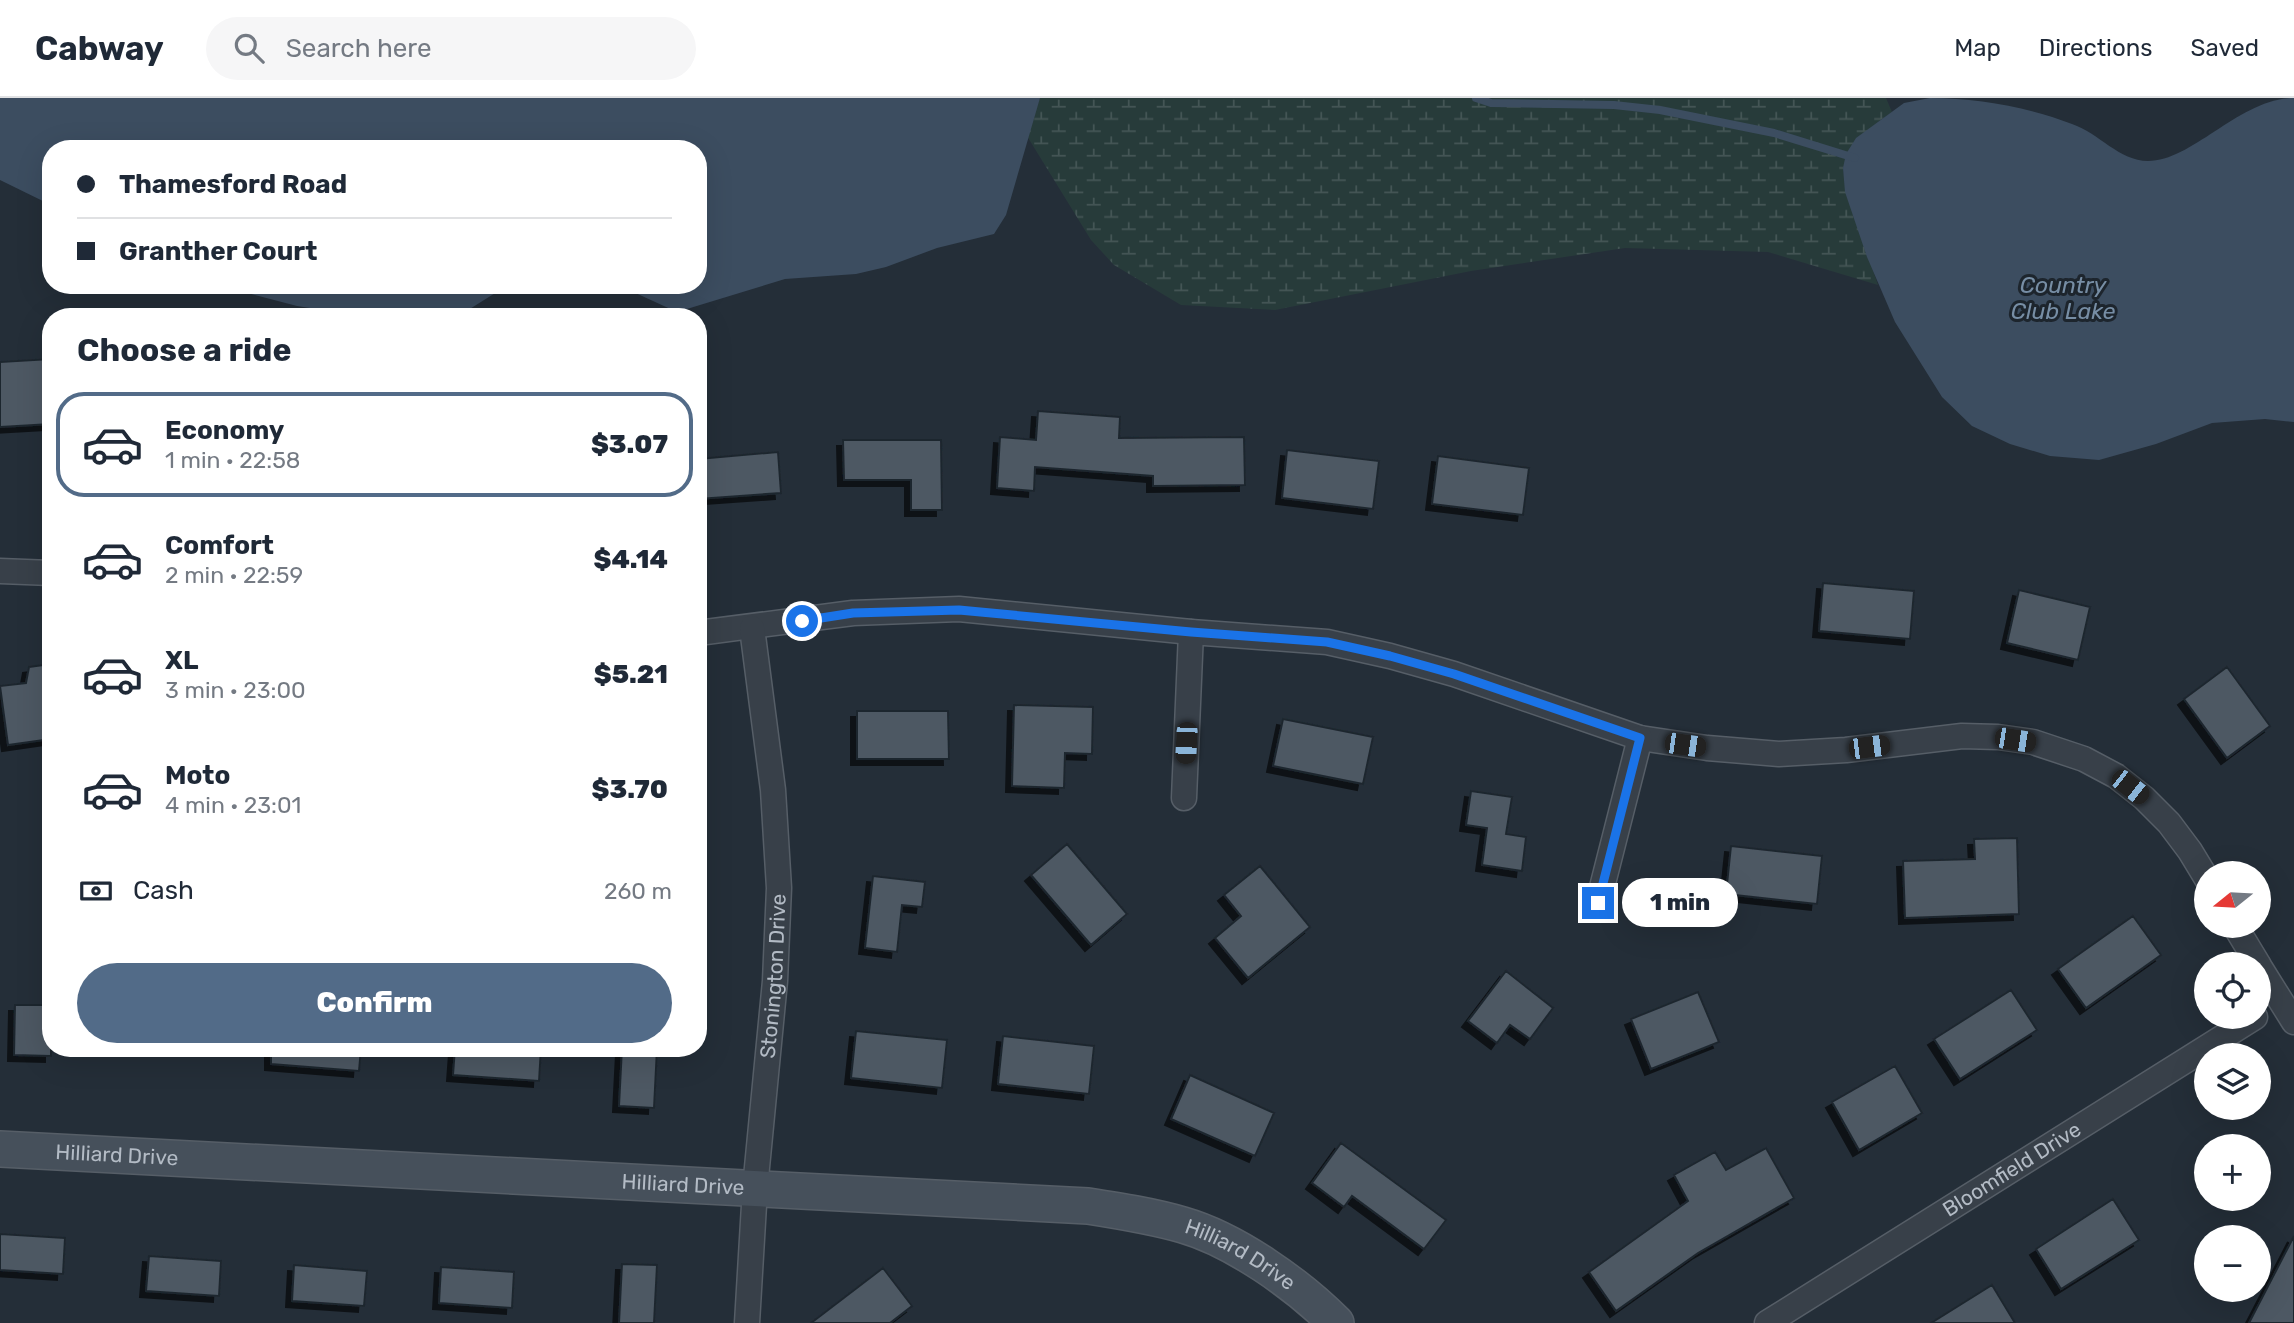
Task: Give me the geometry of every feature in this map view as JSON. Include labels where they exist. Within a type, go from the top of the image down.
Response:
[{"type":"street","points":[[0,572],[42,573]]},
{"type":"street","points":[[707,632],[853,613],[959,610],[1327,642],[1454,674],[1640,738],[1707,748],[1779,754],[1846,750],[1962,736],[2033,742],[2084,759],[2116,776],[2144,798],[2169,823],[2196,861]]},
{"type":"street","name":"Stonington Drive","points":[[747,1323],[755,1188],[775,981],[779,888],[773,790],[752,628]]},
{"type":"street","points":[[1184,798],[1191,632]]},
{"type":"street","points":[[1598,903],[1640,738]]},
{"type":"street","points":[[2271,978],[2287,996],[2294,1022]]},
{"type":"street","points":[[2271,1006],[2287,996]]},
{"type":"street","name":"Bloomfield Drive","points":[[1768,1323],[2236,1029]]},
{"type":"street","name":"Hilliard Drive","points":[[0,1149],[1088,1206],[1138,1214],[1212,1235],[1242,1250],[1306,1296],[1336,1323]]},
{"type":"green space","points":[[1040,98],[1886,98],[1892,112],[1878,122],[1843,168],[1846,192],[1878,285],[1768,252],[1625,248],[1471,271],[1275,310],[1181,305],[1114,265],[1091,240],[1027,136]]},
{"type":"water","points":[[0,98],[1040,98],[1006,215],[994,234],[937,248],[886,267],[856,274],[785,279],[690,308],[668,308],[638,294],[707,294],[707,140],[42,140],[42,201],[0,180]]},
{"type":"water","name":"Country Club Lake","points":[[1930,98],[1984,102],[2038,113],[2082,128],[2118,152],[2148,161],[2182,151],[2255,108],[2294,98],[2294,422],[2265,419],[2212,423],[2156,444],[2099,460],[2050,456],[2010,444],[1972,426],[1942,397],[1895,322],[1867,257],[1845,192],[1843,168],[1846,154],[1856,138],[1904,103]]},
{"type":"water","points":[[251,294],[494,294],[471,308],[297,306]]},
{"type":"building","points":[[42,360],[42,425],[0,427],[0,362]]},
{"type":"building","points":[[1038,411],[1120,417],[1119,438],[1244,437],[1245,485],[1153,486],[1153,476],[1035,467],[1034,491],[997,488],[1000,437],[1036,440]]},
{"type":"building","points":[[843,440],[941,440],[942,510],[911,510],[911,480],[844,480]]},
{"type":"building","points":[[1287,450],[1379,461],[1373,509],[1282,498]]},
{"type":"building","points":[[778,452],[781,493],[707,498],[707,458]]},
{"type":"building","points":[[1438,456],[1529,468],[1523,515],[1432,504]]},
{"type":"building","points":[[1823,583],[1914,591],[1910,639],[1819,631]]},
{"type":"building","points":[[2019,590],[2090,607],[2078,660],[2007,643]]},
{"type":"building","points":[[42,665],[42,740],[8,745],[0,686],[26,683],[29,667]]},
{"type":"building","points":[[2227,667],[2270,726],[2227,758],[2184,699]]},
{"type":"building","points":[[1014,705],[1093,707],[1092,754],[1065,753],[1064,788],[1012,786]]},
{"type":"building","points":[[857,711],[948,711],[949,759],[857,759]]},
{"type":"building","points":[[1283,719],[1373,737],[1363,784],[1273,766]]},
{"type":"building","points":[[1471,791],[1512,797],[1506,834],[1526,837],[1522,871],[1482,865],[1487,828],[1466,825]]},
{"type":"building","points":[[2017,838],[2019,914],[1905,918],[1903,861],[1975,859],[1974,839]]},
{"type":"building","points":[[1067,844],[1127,914],[1091,945],[1031,875]]},
{"type":"building","points":[[1731,846],[1822,856],[1817,904],[1726,894]]},
{"type":"building","points":[[1260,866],[1310,927],[1248,978],[1215,938],[1241,916],[1224,895]]},
{"type":"building","points":[[873,876],[925,882],[922,907],[902,905],[897,952],[865,948]]},
{"type":"building","points":[[2133,916],[2161,955],[2086,1008],[2058,969]]},
{"type":"building","points":[[1506,971],[1553,1008],[1530,1039],[1510,1025],[1497,1043],[1468,1021]]},
{"type":"building","points":[[2011,990],[2037,1030],[1960,1079],[1934,1039]]},
{"type":"building","points":[[1698,992],[1719,1042],[1651,1069],[1631,1019]]},
{"type":"building","points":[[15,1005],[42,1005],[42,1056],[14,1055]]},
{"type":"building","points":[[856,1031],[947,1040],[942,1088],[851,1078]]},
{"type":"building","points":[[1003,1036],[1094,1046],[1089,1094],[998,1084]]},
{"type":"building","points":[[271,1057],[360,1057],[359,1071],[271,1064]]},
{"type":"building","points":[[454,1057],[540,1057],[539,1081],[453,1075]]},
{"type":"building","points":[[622,1057],[657,1057],[654,1108],[619,1106]]},
{"type":"building","points":[[1895,1066],[1922,1113],[1859,1150],[1832,1102]]},
{"type":"building","points":[[1190,1075],[1274,1113],[1255,1156],[1171,1119]]},
{"type":"building","points":[[1341,1143],[1446,1220],[1424,1249],[1352,1196],[1344,1207],[1312,1183]]},
{"type":"building","points":[[1766,1148],[1794,1198],[1698,1253],[1616,1311],[1589,1272],[1688,1201],[1674,1175],[1715,1152],[1726,1170]]},
{"type":"building","points":[[2113,1199],[2139,1240],[2061,1289],[2036,1249]]},
{"type":"building","points":[[0,1234],[65,1238],[63,1274],[0,1270]]},
{"type":"building","points":[[2294,1236],[2294,1323],[2249,1323],[2260,1302],[2271,1302],[2271,1280]]},
{"type":"building","points":[[149,1256],[221,1261],[219,1296],[146,1291]]},
{"type":"building","points":[[622,1264],[657,1265],[654,1323],[619,1323]]},
{"type":"building","points":[[294,1265],[367,1271],[364,1306],[292,1301]]},
{"type":"building","points":[[441,1267],[514,1272],[512,1308],[439,1303]]},
{"type":"building","points":[[883,1268],[912,1306],[890,1323],[811,1323]]},
{"type":"building","points":[[1992,1285],[2015,1323],[1931,1323]]},
{"type":"waterway","points":[[1476,98],[1491,103],[1614,105],[1660,110],[1774,133],[1855,158]]},
{"type":"route","points":[[802,621],[853,613],[959,610],[1327,642],[1454,674],[1640,738],[1598,903]]}]
